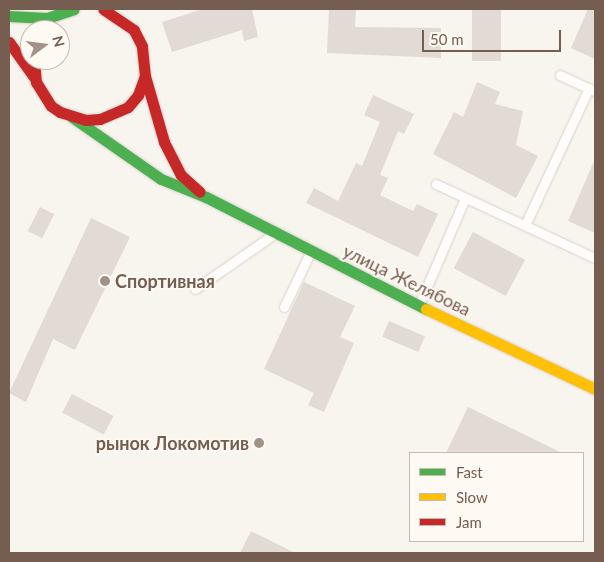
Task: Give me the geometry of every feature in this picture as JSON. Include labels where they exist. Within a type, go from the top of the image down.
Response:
[{"type":"main road","points":[[9,16],[31,20],[74,9]]},
{"type":"main road","points":[[104,9],[134,30]]},
{"type":"main road","points":[[127,9],[142,46],[144,76],[168,150],[181,175],[206,197]]},
{"type":"main road","points":[[55,20],[62,13]]},
{"type":"main road","points":[[9,42],[34,77],[51,106],[72,117],[161,179],[206,197]]},
{"type":"main road","points":[[34,70],[34,77]]},
{"type":"main road","points":[[72,117],[86,120],[115,115],[138,95],[144,76]]},
{"type":"main road","name":"улица Желябова","points":[[206,197],[418,306],[595,389]]},
{"type":"lane","points":[[526,223],[592,89],[560,75]]},
{"type":"lane","points":[[436,184],[526,223],[595,258]]},
{"type":"lane","points":[[418,306],[465,198]]},
{"type":"lane","points":[[195,289],[276,232]]},
{"type":"lane","points":[[284,307],[311,251]]},
{"type":"building","points":[[203,9],[252,9],[258,37],[244,41],[242,30],[172,52],[162,22]]},
{"type":"building","points":[[329,9],[356,9],[355,27],[441,28],[441,58],[327,53]]},
{"type":"building","points":[[472,9],[501,9],[501,61],[472,61]]},
{"type":"building","points":[[588,9],[595,9],[595,59],[571,48]]},
{"type":"building","points":[[477,82],[500,92],[495,104],[523,111],[516,145],[538,156],[516,198],[433,154],[454,112],[463,117]]},
{"type":"building","points":[[373,95],[414,114],[404,134],[398,131],[380,175],[388,178],[380,195],[413,211],[417,204],[438,214],[418,257],[306,203],[314,188],[338,201],[356,163],[362,166],[380,122],[364,115]]},
{"type":"building","points":[[595,159],[595,233],[568,221]]},
{"type":"building","points":[[40,207],[54,214],[42,238],[28,231]]},
{"type":"building","points":[[91,218],[130,237],[75,350],[53,339],[26,402],[9,393]]},
{"type":"building","points":[[473,232],[525,260],[506,296],[454,268]]},
{"type":"building","points":[[304,282],[355,306],[340,337],[354,343],[324,412],[308,405],[314,393],[264,369]]},
{"type":"building","points":[[389,321],[425,336],[418,352],[382,337]]},
{"type":"building","points":[[72,394],[113,416],[104,435],[62,413]]},
{"type":"building","points":[[468,407],[560,452],[446,452]]},
{"type":"building","points":[[251,531],[295,553],[240,553]]},
{"type":"traffic: fast","points":[[9,16],[47,18],[74,9]]},
{"type":"traffic: fast","points":[[72,117],[161,179],[206,197],[426,309]]},
{"type":"traffic: slow","points":[[426,309],[595,389]]},
{"type":"traffic: jam","points":[[35,70],[36,82],[51,106],[60,112],[86,120],[100,119],[128,107],[138,95],[145,76],[142,46],[134,30],[103,9]]},
{"type":"traffic: jam","points":[[9,42],[34,77]]},
{"type":"traffic: jam","points":[[145,76],[164,142],[181,175],[200,192]]},
{"type":"place","name":"Спортивная","points":[[105,281]]},
{"type":"place","name":"рынок Локомотив","points":[[259,443]]}]
